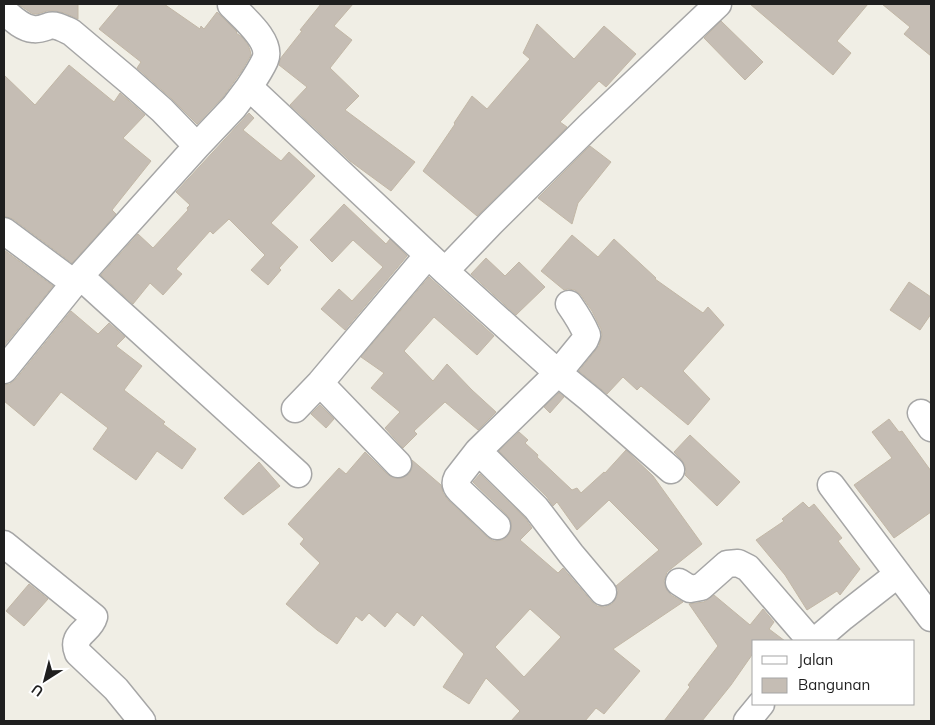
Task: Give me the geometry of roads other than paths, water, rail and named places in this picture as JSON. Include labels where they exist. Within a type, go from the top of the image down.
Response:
[{"type":"street","points":[[295,409],[436,263],[491,223],[588,127],[718,4]]},
{"type":"street","points":[[4,370],[77,280],[250,87],[266,58],[266,50],[262,38],[230,5]]},
{"type":"street","points":[[4,11],[21,25],[31,29],[40,29],[51,25],[71,32],[155,104],[197,146]]},
{"type":"street","points":[[250,87],[436,263],[558,373],[671,470]]},
{"type":"street","points":[[4,231],[77,280],[298,474]]},
{"type":"street","points":[[497,526],[456,486],[455,482],[478,452],[558,373],[585,340],[587,335],[579,318],[569,304]]},
{"type":"street","points":[[320,383],[398,464]]},
{"type":"street","points":[[478,452],[536,508],[603,592]]},
{"type":"street","points":[[831,485],[931,618]]},
{"type":"street","points":[[4,544],[94,616],[77,638],[75,646],[78,653],[116,689],[142,721]]},
{"type":"street","points":[[679,582],[690,590],[701,587],[727,564],[738,563],[748,568],[809,640]]},
{"type":"street","points":[[816,640],[898,574]]},
{"type":"street","points":[[747,721],[760,705]]}]
